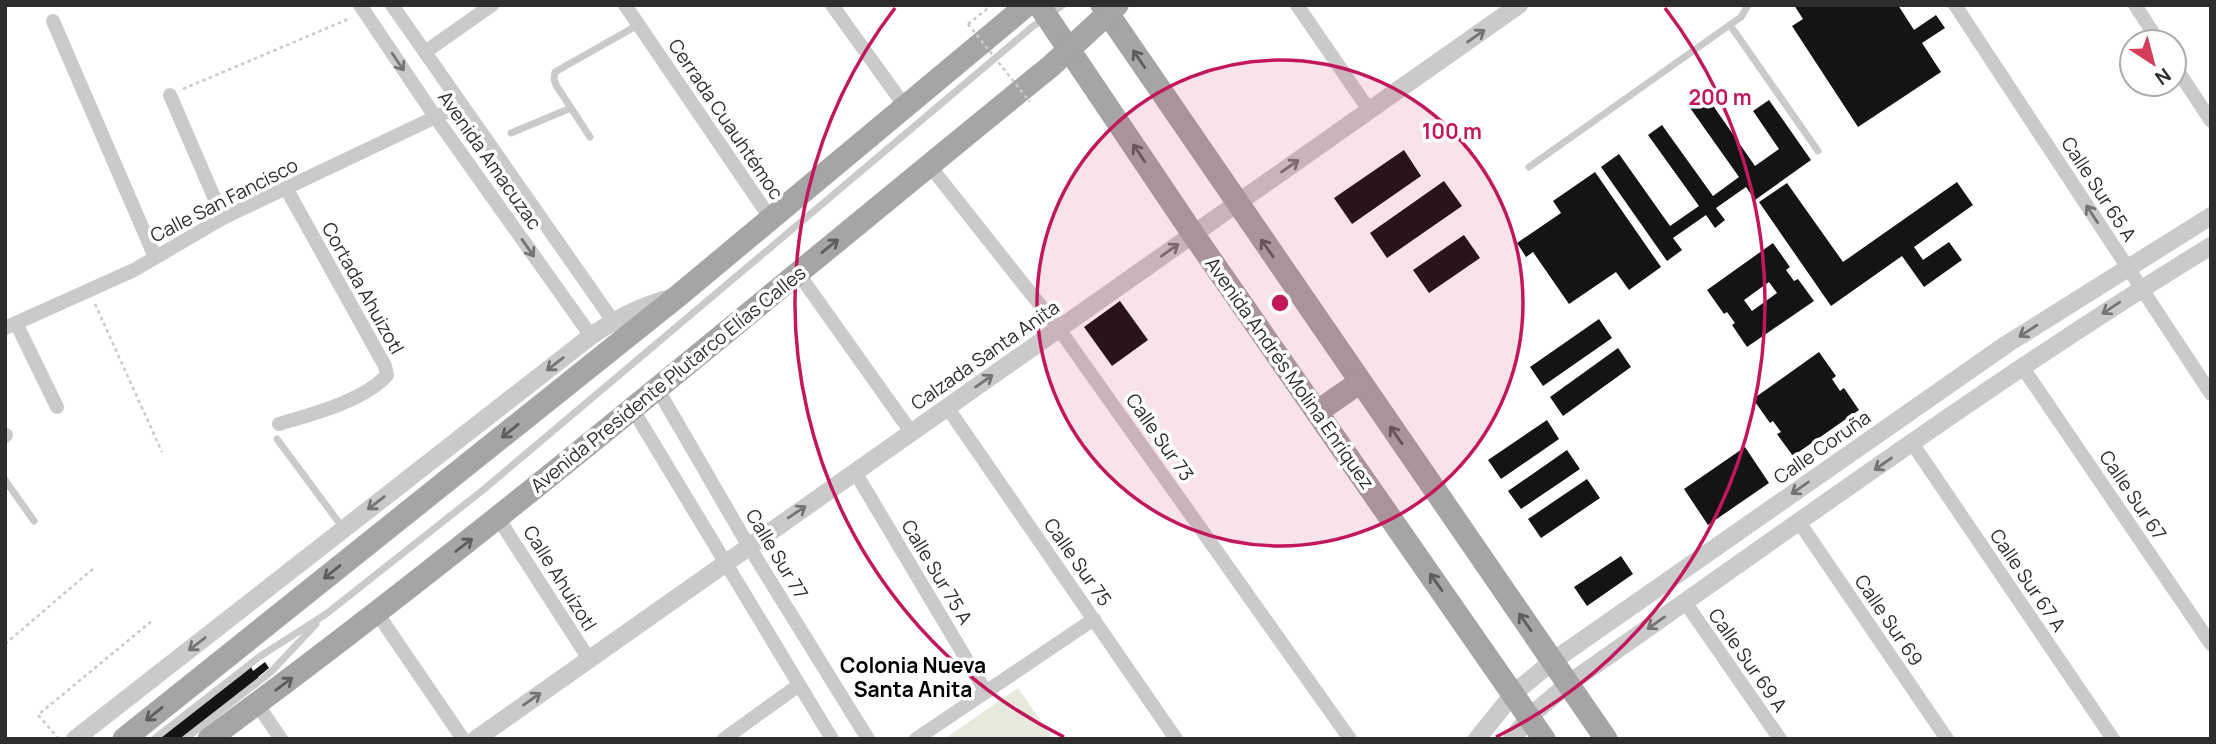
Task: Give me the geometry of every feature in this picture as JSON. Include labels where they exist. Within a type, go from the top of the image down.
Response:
[{"type":"main road","points":[[124,739],[678,296],[906,108],[1044,8]]},
{"type":"main road","name":"Avenida Andrés Molina Enríquez","points":[[1044,8],[1194,234],[1544,739]]},
{"type":"main road","points":[[1109,8],[1237,204],[1606,739]]},
{"type":"main road","name":"Avenida Presidente Plutarco Elías Calles","points":[[209,739],[499,518],[1070,50],[1109,8]]},
{"type":"main road","points":[[1317,412],[1360,382]]},
{"type":"street","name":"Avenida Amacuzac","points":[[392,5],[613,321]]},
{"type":"street","points":[[425,52],[492,5]]},
{"type":"street","name":"Cerrada Cuauhtémoc","points":[[625,5],[771,219]]},
{"type":"street","points":[[832,5],[906,108]]},
{"type":"street","points":[[1297,5],[1370,110]]},
{"type":"street","name":"Calzada Santa Anita","points":[[476,739],[748,545],[1370,110],[1498,11],[1519,5]]},
{"type":"street","name":"Calle Sur 65 A","points":[[1955,5],[2211,394]]},
{"type":"street","points":[[2135,5],[2150,28]]},
{"type":"street","name":"Avenida Amacuzac","points":[[363,9],[436,118],[591,336]]},
{"type":"street","points":[[53,22],[155,257]]},
{"type":"street","points":[[2188,86],[2211,121]]},
{"type":"street","points":[[170,94],[223,218]]},
{"type":"street","name":"Calle San Fancisco","points":[[10,326],[90,291],[223,218],[461,105]]},
{"type":"street","name":"Calle Sur 73","points":[[929,165],[1059,329],[1350,739]]},
{"type":"street","name":"Cortada Ahuizotl","points":[[279,424],[340,404],[381,382],[387,374],[286,188]]},
{"type":"street","name":"Calle Coruña","points":[[1477,739],[1513,694],[1553,661],[2007,344],[2211,216]]},
{"type":"street","points":[[1512,739],[1529,717],[1568,684],[1912,443],[2141,289],[2211,246]]},
{"type":"street","points":[[798,272],[911,432]]},
{"type":"street","points":[[75,739],[591,336],[613,321],[652,302],[678,296]]},
{"type":"street","points":[[10,326],[57,407]]},
{"type":"street","name":"Calle Sur 67","points":[[2023,368],[2211,644]]},
{"type":"street","name":"Calle Sur 77","points":[[657,388],[748,545],[869,739]]},
{"type":"street","name":"Calle Sur 75","points":[[947,407],[1176,739]]},
{"type":"street","points":[[632,408],[832,739]]},
{"type":"street","name":"Calle Sur 67 A","points":[[1912,443],[2113,739]]},
{"type":"street","name":"Calle Sur 75 A","points":[[855,472],[986,692]]},
{"type":"street","name":"Calle Ahuízotl","points":[[499,518],[589,659]]},
{"type":"street","name":"Calle Sur 69","points":[[1799,522],[1947,739]]},
{"type":"street","name":"Calle Sur 69 A","points":[[1685,603],[1780,739]]},
{"type":"street","points":[[377,613],[463,739]]},
{"type":"street","points":[[916,739],[1094,619]]},
{"type":"street","points":[[724,739],[799,685]]},
{"type":"street","points":[[257,704],[281,739]]},
{"type":"lane","points":[[1529,167],[1741,17],[1748,5]]},
{"type":"lane","points":[[154,739],[260,657],[326,614],[483,490],[1044,8]]},
{"type":"lane","points":[[1730,24],[1818,151]]},
{"type":"lane","points":[[590,137],[556,85],[555,72],[638,25]]},
{"type":"lane","points":[[512,133],[571,108]]},
{"type":"lane","points":[[277,439],[343,529]]},
{"type":"lane","points":[[5,480],[34,520]]},
{"type":"lane","points":[[185,739],[271,672],[326,614]]},
{"type":"path","points":[[992,5],[968,24],[1030,102]]},
{"type":"path","points":[[170,94],[363,9]]},
{"type":"path","points":[[90,291],[162,452]]},
{"type":"path","points":[[5,644],[94,568]]},
{"type":"path","points":[[59,739],[38,715],[153,620]]},
{"type":"shaded area","points":[[1018,688],[1053,739],[944,739]]},
{"type":"building","points":[[1794,5],[1898,5],[1914,30],[1936,15],[1945,28],[1922,43],[1941,72],[1858,127],[1792,26],[1803,19]]},
{"type":"building","points":[[1705,94],[1755,166],[1779,149],[1753,111],[1769,100],[1811,160],[1755,200],[1746,187],[1716,208],[1725,220],[1715,228],[1706,215],[1673,238],[1682,250],[1667,261],[1601,167],[1619,154],[1670,226],[1699,206],[1648,135],[1662,125],[1713,196],[1739,177],[1688,105]]},
{"type":"building","points":[[1404,150],[1421,176],[1352,224],[1334,198]]},
{"type":"building","points":[[1595,172],[1661,267],[1629,290],[1616,272],[1569,304],[1533,252],[1526,257],[1517,243],[1561,213],[1553,201]]},
{"type":"building","points":[[1444,181],[1462,206],[1387,258],[1370,233]]},
{"type":"building","points":[[1957,182],[1973,205],[1914,247],[1923,260],[1949,242],[1962,260],[1924,287],[1902,256],[1831,306],[1759,202],[1787,183],[1843,262]]},
{"type":"building","points":[[1464,235],[1480,258],[1429,293],[1413,270]]},
{"type":"building","points":[[1773,243],[1790,267],[1786,270],[1794,281],[1798,279],[1814,301],[1747,347],[1732,325],[1735,323],[1727,312],[1724,314],[1707,290]],"holes":[[[1769,282],[1777,293],[1752,311],[1744,300]]]},
{"type":"building","points":[[1120,301],[1148,340],[1112,366],[1084,327]]},
{"type":"building","points":[[1599,319],[1612,338],[1543,386],[1530,367]]},
{"type":"building","points":[[1618,348],[1631,367],[1563,416],[1550,397]]},
{"type":"building","points":[[1819,352],[1836,376],[1832,379],[1840,391],[1844,388],[1859,410],[1793,456],[1777,434],[1781,432],[1773,421],[1770,423],[1753,399]]},
{"type":"building","points":[[1547,420],[1559,439],[1501,479],[1488,460]]},
{"type":"building","points":[[1745,447],[1769,483],[1708,525],[1684,489]]},
{"type":"building","points":[[1567,450],[1580,469],[1521,509],[1508,491]]},
{"type":"building","points":[[1587,479],[1600,498],[1541,538],[1528,519]]},
{"type":"building","points":[[1621,556],[1633,574],[1587,606],[1574,587]]},
{"type":"building","points":[[265,662],[269,668],[258,677],[261,681],[185,739],[158,739],[251,667],[253,671]]},
{"type":"district","name":"Colonia Nueva Santa Anita","points":[[913,678]]}]
